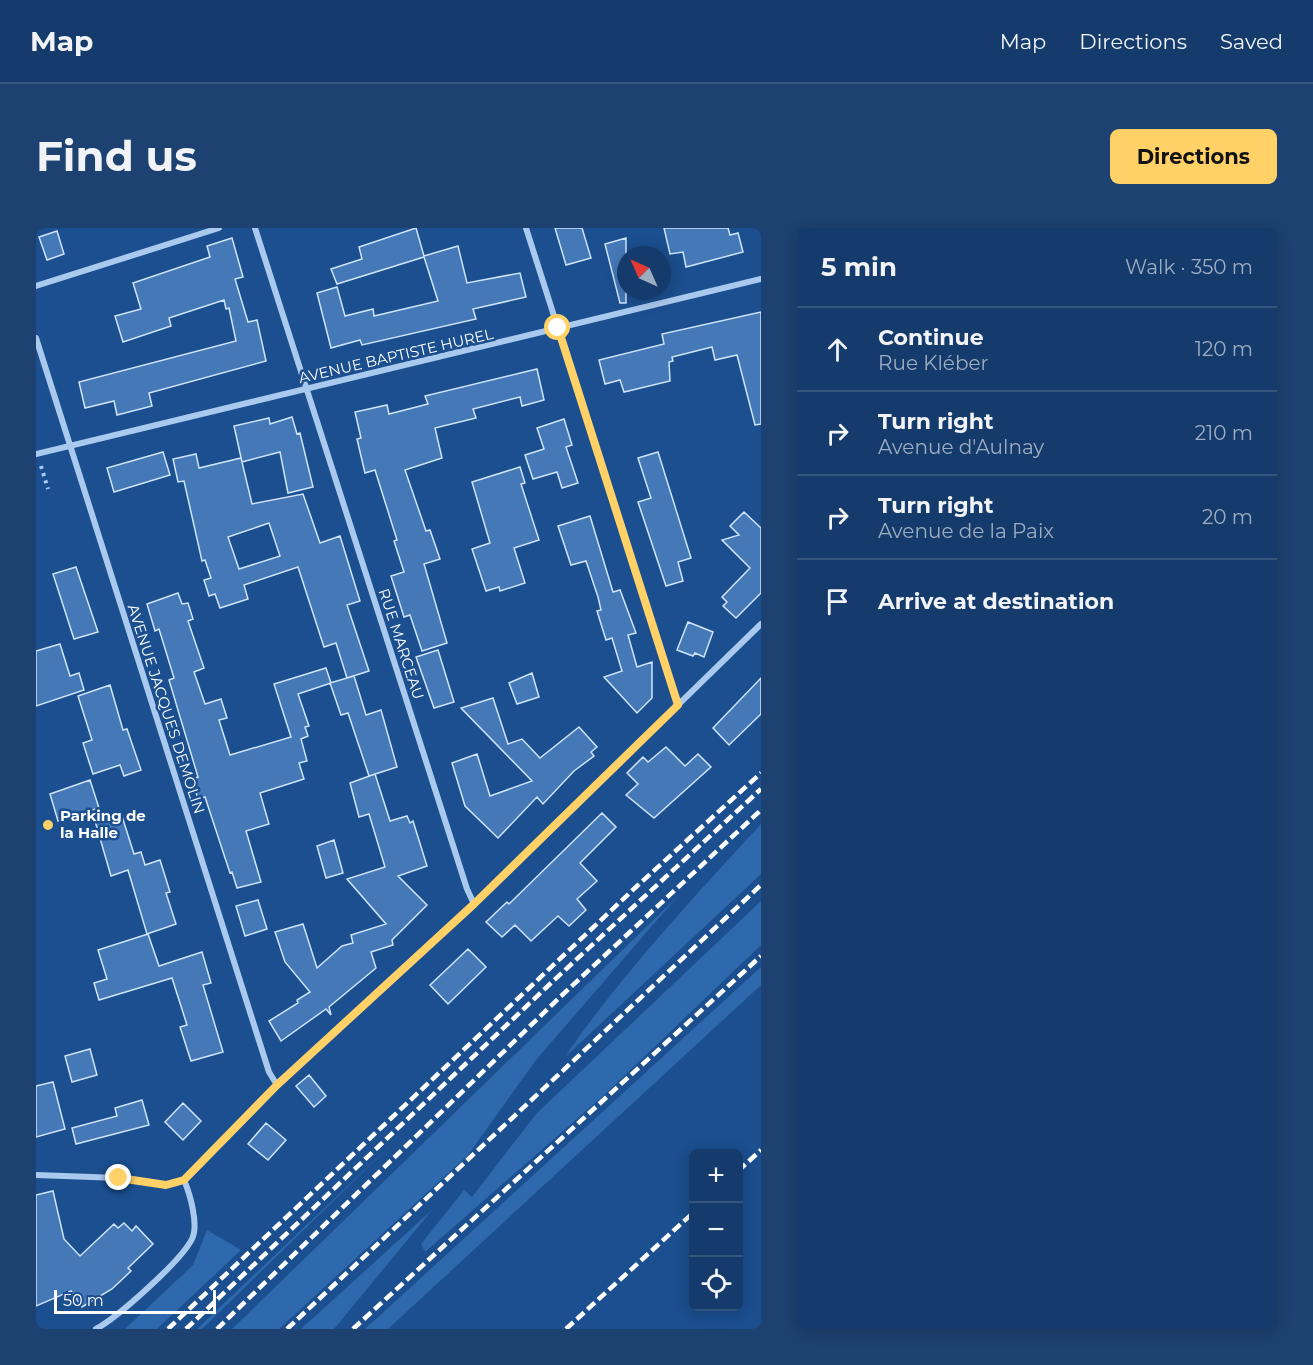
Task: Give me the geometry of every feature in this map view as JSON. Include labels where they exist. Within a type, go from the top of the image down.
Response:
[{"type":"street","points":[[36,286],[219,228]]},
{"type":"street","name":"RUE MARCEAU","points":[[255,228],[467,890],[474,904]]},
{"type":"street","points":[[526,228],[678,705]]},
{"type":"street","name":"AVENUE BAPTISTE HUREL","points":[[37,454],[761,279]]},
{"type":"street","name":"AVENUE JACQUES DEMOLIN","points":[[36,338],[269,1072],[277,1085]]},
{"type":"street","points":[[36,1175],[119,1178],[166,1185],[184,1180],[277,1085],[474,904],[761,624]]},
{"type":"street","points":[[96,1329],[121,1311],[170,1265],[193,1238],[194,1220],[184,1180]]},
{"type":"path","points":[[37,454],[48,489]]},
{"type":"shaded area","points":[[761,824],[761,874],[564,1058],[633,967]]},
{"type":"shaded area","points":[[677,897],[536,1060],[468,1155],[279,1329],[232,1329]]},
{"type":"shaded area","points":[[761,901],[761,945],[602,1097],[425,1252],[421,1244],[464,1190],[472,1197],[536,1114]]},
{"type":"shaded area","points":[[761,967],[761,985],[388,1329],[365,1329]]},
{"type":"shaded area","points":[[396,1140],[202,1329],[197,1329]]},
{"type":"shaded area","points":[[433,1209],[334,1329],[301,1329]]},
{"type":"shaded area","points":[[207,1230],[241,1250],[157,1329],[125,1329],[193,1265]]},
{"type":"building","points":[[416,228],[424,256],[458,246],[467,283],[520,273],[526,297],[473,309],[476,319],[362,345],[360,340],[331,348],[317,293],[337,287],[345,316],[373,309],[374,316],[438,301],[424,257],[337,284],[331,269],[362,259],[359,247]]},
{"type":"building","points":[[555,228],[582,228],[591,258],[566,265]]},
{"type":"building","points":[[664,228],[728,228],[730,235],[738,233],[743,252],[686,267],[683,252],[671,254],[671,246],[668,246]]},
{"type":"building","points":[[57,231],[64,254],[47,260],[39,237]]},
{"type":"building","points":[[232,238],[243,277],[235,279],[248,322],[257,320],[266,361],[149,393],[152,406],[117,415],[114,401],[85,408],[79,382],[236,341],[229,308],[226,309],[224,300],[169,318],[171,326],[123,342],[115,316],[141,309],[133,283],[210,257],[207,246]]},
{"type":"building","points":[[626,238],[626,246],[617,246],[617,291],[605,244]]},
{"type":"building","points":[[761,312],[761,424],[755,425],[737,355],[715,360],[712,347],[672,357],[673,361],[669,362],[670,381],[624,392],[620,380],[605,384],[599,360],[664,344],[662,334]]},
{"type":"building","points":[[537,369],[544,400],[522,406],[520,397],[473,409],[476,418],[435,428],[442,458],[405,470],[426,531],[430,530],[440,559],[424,564],[447,643],[422,651],[410,615],[404,617],[391,576],[404,572],[394,541],[397,540],[375,470],[365,473],[357,439],[361,438],[355,412],[387,405],[389,414],[428,404],[425,396]]},
{"type":"building","points":[[292,417],[297,434],[300,433],[313,487],[288,493],[280,452],[242,462],[234,426],[269,418],[270,424]]},
{"type":"building","points":[[564,419],[572,445],[566,447],[578,483],[562,488],[557,472],[533,479],[525,455],[544,449],[537,428]]},
{"type":"building","points":[[163,452],[170,475],[114,492],[107,468]]},
{"type":"building","points":[[658,452],[691,558],[678,562],[683,581],[666,586],[638,502],[651,498],[638,458]]},
{"type":"building","points":[[196,454],[199,468],[241,458],[252,504],[303,494],[320,543],[340,536],[360,601],[347,605],[369,671],[347,678],[336,643],[324,647],[298,567],[244,585],[248,599],[220,608],[215,594],[209,596],[204,580],[211,578],[205,560],[202,561],[184,481],[178,482],[173,459]],"holes":[[[269,523],[280,556],[239,569],[228,537]]]},
{"type":"building","points":[[520,467],[525,483],[521,484],[539,540],[514,548],[525,583],[500,591],[499,587],[486,591],[472,549],[490,543],[472,482]]},
{"type":"building","points":[[744,512],[761,528],[761,593],[736,618],[723,606],[727,602],[722,597],[750,568],[722,540],[739,535],[730,526]]},
{"type":"building","points":[[590,516],[613,592],[620,590],[636,633],[628,635],[637,667],[652,662],[652,698],[637,713],[604,677],[622,671],[612,638],[606,640],[597,611],[601,610],[598,597],[586,561],[571,565],[558,526]]},
{"type":"building","points":[[76,567],[98,632],[74,639],[53,574]]},
{"type":"building","points":[[178,593],[182,604],[188,603],[193,619],[188,621],[204,668],[194,672],[205,704],[221,699],[227,718],[219,720],[230,755],[291,737],[274,684],[326,668],[331,683],[298,694],[309,726],[305,727],[308,736],[301,739],[307,761],[299,763],[304,779],[260,793],[269,824],[246,831],[261,882],[237,888],[205,797],[198,799],[192,779],[198,777],[169,680],[174,678],[159,629],[155,631],[147,604]]},
{"type":"building","points":[[688,622],[713,632],[704,657],[677,650]]},
{"type":"building","points":[[60,644],[70,676],[79,673],[84,690],[36,706],[36,651]]},
{"type":"building","points":[[438,650],[454,702],[434,708],[416,657]]},
{"type":"building","points":[[532,673],[539,697],[517,704],[509,683]]},
{"type":"building","points":[[354,676],[366,715],[381,710],[397,767],[369,776],[348,713],[341,715],[330,683]]},
{"type":"building","points":[[761,678],[761,714],[729,745],[713,728]]},
{"type":"building","points":[[110,685],[123,730],[127,729],[141,770],[124,776],[120,765],[93,774],[83,743],[92,740],[78,696]]},
{"type":"building","points":[[493,698],[508,744],[522,739],[540,758],[579,727],[597,747],[591,752],[594,756],[574,771],[543,804],[537,797],[498,838],[465,806],[452,763],[477,754],[490,796],[532,781],[461,708]]},
{"type":"building","points":[[666,747],[685,766],[698,754],[711,767],[654,818],[626,795],[638,784],[627,773],[643,757],[648,762]]},
{"type":"building","points":[[375,774],[390,821],[407,816],[410,823],[413,821],[427,866],[398,876],[427,905],[392,940],[393,945],[371,952],[376,968],[329,1007],[331,1015],[326,1009],[281,1041],[269,1021],[298,1003],[297,1000],[310,992],[285,962],[275,932],[303,924],[317,968],[342,946],[353,943],[351,935],[386,924],[347,879],[385,867],[369,814],[359,817],[350,783]]},
{"type":"building","points":[[90,780],[99,808],[58,821],[50,794]]},
{"type":"building","points":[[121,813],[134,854],[141,852],[145,865],[160,860],[170,892],[166,893],[176,924],[147,934],[128,870],[111,876],[95,821]]},
{"type":"building","points":[[602,813],[616,827],[580,863],[597,881],[577,899],[586,910],[569,926],[558,916],[531,941],[515,925],[502,937],[486,922],[507,902],[509,904]]},
{"type":"building","points":[[334,840],[343,873],[326,878],[317,846]]},
{"type":"building","points":[[258,900],[267,929],[245,936],[236,906]]},
{"type":"building","points":[[148,934],[159,966],[202,952],[211,983],[203,985],[223,1052],[191,1061],[180,1027],[187,1025],[172,978],[99,1000],[94,983],[107,979],[98,950]]},
{"type":"building","points":[[468,949],[486,967],[448,1004],[430,985]]},
{"type":"building","points":[[90,1049],[97,1075],[72,1082],[65,1056]]},
{"type":"building","points":[[309,1075],[326,1096],[314,1107],[296,1086]]},
{"type":"building","points":[[53,1082],[65,1129],[36,1137],[36,1086]]},
{"type":"building","points":[[142,1100],[149,1125],[76,1144],[72,1128],[117,1116],[115,1108]]},
{"type":"building","points":[[183,1103],[201,1121],[183,1140],[165,1122]]},
{"type":"building","points":[[266,1123],[286,1140],[268,1160],[248,1144]]},
{"type":"building","points":[[53,1191],[64,1239],[80,1256],[114,1224],[118,1228],[124,1223],[132,1231],[136,1226],[153,1244],[128,1268],[131,1271],[112,1289],[82,1307],[71,1291],[36,1306],[36,1195]]},
{"type":"railway","points":[[168,1329],[636,887],[761,773]]},
{"type":"railway","points":[[186,1329],[551,983],[761,789]]},
{"type":"railway","points":[[217,1329],[559,998],[761,810]]},
{"type":"railway","points":[[287,1329],[761,885]]},
{"type":"railway","points":[[353,1329],[761,956]]},
{"type":"railway","points":[[743,1166],[761,1150]]},
{"type":"railway","points":[[566,1329],[689,1217]]},
{"type":"place","name":"Parking de la Halle","points":[[48,825]]},
{"type":"route","points":[[119,1178],[166,1185],[173,1185],[184,1180],[277,1085],[474,904],[678,705],[558,328]]}]
